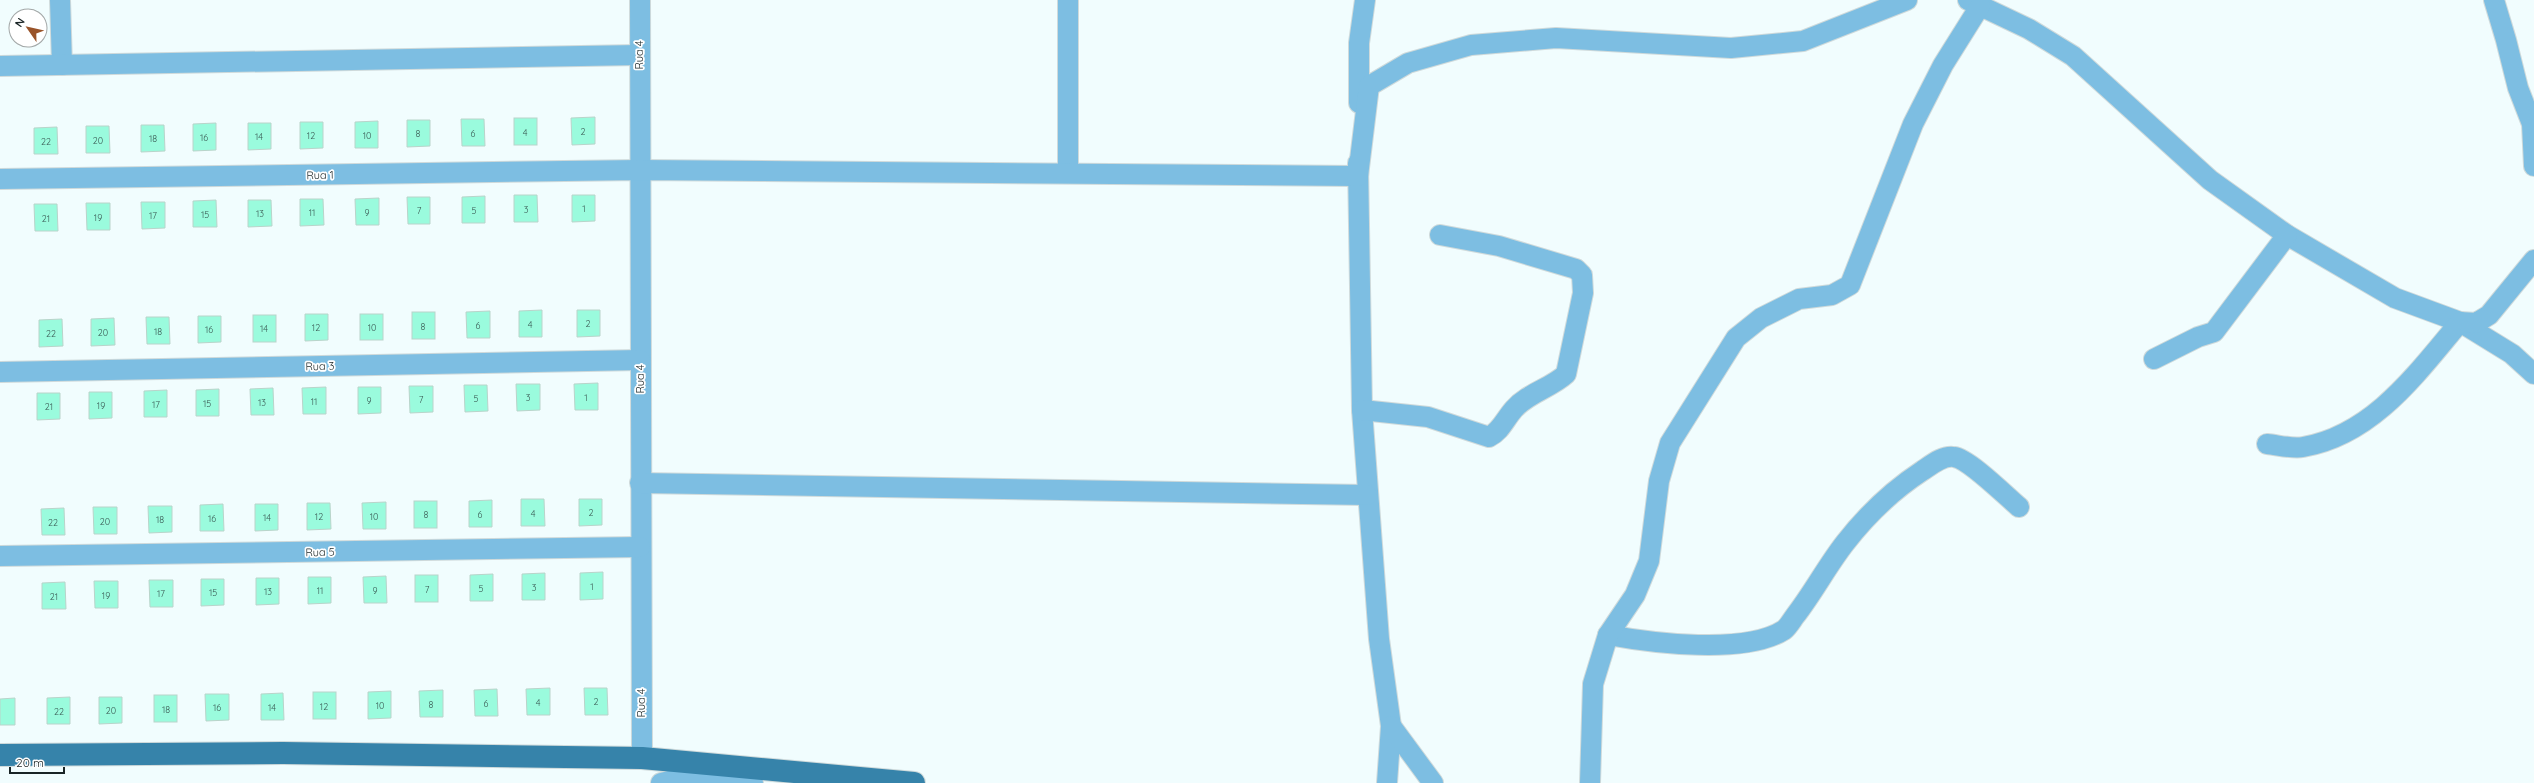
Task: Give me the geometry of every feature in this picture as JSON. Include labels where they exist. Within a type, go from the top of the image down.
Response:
[{"type":"main road","points":[[0,755],[283,753],[642,758],[914,783]]},
{"type":"street","points":[[60,0],[62,65]]},
{"type":"street","name":"Rua 4","points":[[640,0],[640,548],[642,758]]},
{"type":"street","points":[[1068,0],[1068,173]]},
{"type":"street","points":[[1365,0],[1359,43],[1358,176],[1362,410],[1367,495],[1379,639],[1391,726],[1387,783]]},
{"type":"street","points":[[1358,176],[1368,86],[1408,63],[1471,45],[1556,38],[1731,48],[1803,40],[1907,0]]},
{"type":"street","points":[[2494,0],[2518,88],[2533,125],[2534,166]]},
{"type":"street","points":[[1590,783],[1593,684],[1608,635],[1635,595],[1649,561],[1659,481],[1670,443],[1736,338],[1761,318],[1798,299],[1832,295],[1850,285],[1913,124],[1974,3],[2028,29],[2073,56],[2210,180],[2287,235],[2395,298],[2460,322],[2512,354],[2534,374]]},
{"type":"street","points":[[0,66],[639,55]]},
{"type":"street","name":"Rua 1","points":[[0,179],[640,170],[1358,176]]},
{"type":"street","points":[[1362,410],[1428,417],[1489,437],[1497,433],[1515,408],[1534,393],[1559,380],[1566,374],[1583,292],[1582,276],[1576,269],[1499,246],[1440,235]]},
{"type":"street","points":[[2154,359],[2198,336],[2214,332],[2287,235]]},
{"type":"street","points":[[2460,322],[2476,323],[2489,315],[2534,260]]},
{"type":"street","points":[[2267,444],[2302,447],[2332,439],[2353,430],[2408,384],[2460,322]]},
{"type":"street","name":"Rua 3","points":[[0,372],[640,360]]},
{"type":"street","points":[[1608,635],[1655,644],[1722,644],[1761,639],[1785,629],[1807,601],[1844,544],[1868,516],[1913,477],[1941,458],[1955,457],[1970,465],[2019,507]]},
{"type":"street","points":[[640,483],[1367,495]]},
{"type":"street","name":"Rua 5","points":[[0,556],[640,548]]},
{"type":"street","points":[[1391,726],[1434,783]]},
{"type":"street","points":[[661,783],[675,779],[719,777],[753,783]]},
{"type":"building","points":[[595,117],[595,144],[572,145],[571,118]]},
{"type":"building","points":[[514,118],[537,118],[537,145],[514,145]]},
{"type":"building","points":[[461,119],[484,119],[485,146],[462,146]]},
{"type":"building","points":[[407,120],[430,120],[430,146],[407,147]]},
{"type":"building","points":[[378,121],[378,148],[355,148],[355,122]]},
{"type":"building","points":[[300,122],[323,122],[323,148],[300,149]]},
{"type":"building","points":[[216,123],[216,150],[193,151],[193,124]]},
{"type":"building","points":[[248,123],[271,123],[271,149],[248,150]]},
{"type":"building","points":[[141,125],[164,125],[165,151],[141,152]]},
{"type":"building","points":[[86,126],[109,126],[110,153],[86,153]]},
{"type":"building","points":[[57,127],[58,154],[34,154],[34,128]]},
{"type":"building","points":[[514,195],[537,195],[538,222],[514,222]]},
{"type":"building","points":[[572,195],[595,195],[595,221],[572,222]]},
{"type":"building","points":[[485,196],[485,223],[462,223],[462,197]]},
{"type":"building","points":[[407,197],[430,197],[430,224],[408,224]]},
{"type":"building","points":[[379,198],[379,225],[356,225],[355,199]]},
{"type":"building","points":[[300,199],[323,199],[324,225],[300,226]]},
{"type":"building","points":[[216,200],[217,227],[193,227],[193,201]]},
{"type":"building","points":[[248,200],[271,200],[272,226],[248,227]]},
{"type":"building","points":[[141,202],[165,202],[165,228],[142,229]]},
{"type":"building","points":[[86,203],[110,203],[110,230],[87,230]]},
{"type":"building","points":[[34,204],[57,204],[58,231],[35,231]]},
{"type":"building","points":[[542,310],[542,337],[519,337],[519,311]]},
{"type":"building","points":[[577,310],[600,310],[600,336],[577,337]]},
{"type":"building","points":[[490,311],[490,338],[467,338],[466,312]]},
{"type":"building","points":[[412,312],[435,312],[435,339],[412,339]]},
{"type":"building","points":[[305,314],[328,314],[328,340],[305,341]]},
{"type":"building","points":[[360,314],[383,314],[383,340],[360,340]]},
{"type":"building","points":[[253,315],[276,315],[276,342],[253,342]]},
{"type":"building","points":[[198,316],[221,316],[221,342],[198,343]]},
{"type":"building","points":[[146,317],[169,317],[170,344],[147,344]]},
{"type":"building","points":[[114,318],[115,345],[91,346],[91,319]]},
{"type":"building","points":[[62,319],[63,346],[39,347],[39,320]]},
{"type":"building","points":[[598,383],[598,410],[575,410],[574,384]]},
{"type":"building","points":[[516,384],[540,384],[540,410],[517,411]]},
{"type":"building","points":[[464,385],[487,385],[488,411],[465,412]]},
{"type":"building","points":[[409,386],[433,386],[433,412],[410,413]]},
{"type":"building","points":[[326,387],[326,414],[303,414],[302,388]]},
{"type":"building","points":[[358,387],[381,387],[381,413],[358,414]]},
{"type":"building","points":[[273,388],[274,415],[251,415],[250,389]]},
{"type":"building","points":[[219,389],[219,416],[196,416],[196,390]]},
{"type":"building","points":[[167,390],[167,417],[144,417],[144,391]]},
{"type":"building","points":[[89,392],[112,392],[112,418],[89,419]]},
{"type":"building","points":[[37,393],[60,393],[60,419],[37,420]]},
{"type":"building","points":[[521,499],[544,499],[545,526],[521,526]]},
{"type":"building","points":[[579,499],[602,499],[602,525],[579,526]]},
{"type":"building","points":[[492,500],[492,527],[469,527],[469,501]]},
{"type":"building","points":[[414,501],[437,501],[437,528],[414,528]]},
{"type":"building","points":[[386,502],[386,529],[363,529],[362,503]]},
{"type":"building","points":[[307,503],[330,503],[331,529],[307,530]]},
{"type":"building","points":[[223,504],[224,531],[200,531],[200,505]]},
{"type":"building","points":[[255,504],[278,504],[278,530],[255,531]]},
{"type":"building","points":[[148,506],[172,506],[172,532],[149,533]]},
{"type":"building","points":[[93,507],[117,507],[117,534],[94,534]]},
{"type":"building","points":[[64,508],[65,535],[42,535],[41,509]]},
{"type":"building","points":[[603,572],[603,599],[580,600],[580,573]]},
{"type":"building","points":[[545,573],[545,600],[522,600],[522,574]]},
{"type":"building","points":[[493,574],[493,601],[470,601],[470,575]]},
{"type":"building","points":[[415,575],[438,575],[438,602],[415,602]]},
{"type":"building","points":[[386,576],[387,603],[364,603],[363,577]]},
{"type":"building","points":[[308,577],[331,577],[331,603],[308,604]]},
{"type":"building","points":[[256,578],[279,578],[279,604],[256,605]]},
{"type":"building","points":[[201,579],[224,579],[224,605],[201,606]]},
{"type":"building","points":[[149,580],[173,580],[173,607],[150,607]]},
{"type":"building","points":[[94,581],[118,581],[118,608],[95,608]]},
{"type":"building","points":[[65,582],[66,609],[42,609],[42,583]]},
{"type":"building","points":[[550,688],[550,715],[527,715],[526,689]]},
{"type":"building","points":[[584,688],[607,688],[608,715],[585,715]]},
{"type":"building","points":[[497,689],[498,716],[475,716],[474,690]]},
{"type":"building","points":[[443,690],[443,717],[420,717],[419,691]]},
{"type":"building","points":[[391,691],[391,718],[368,719],[368,692]]},
{"type":"building","points":[[313,692],[336,692],[336,719],[313,719]]},
{"type":"building","points":[[283,693],[284,720],[261,720],[261,694]]},
{"type":"building","points":[[205,694],[229,694],[229,720],[206,721]]},
{"type":"building","points":[[154,695],[177,695],[177,722],[154,722]]},
{"type":"building","points":[[70,697],[70,724],[47,724],[47,698]]},
{"type":"building","points":[[99,697],[122,697],[122,723],[99,724]]},
{"type":"building","points":[[15,698],[15,725],[0,725],[0,699]]}]
